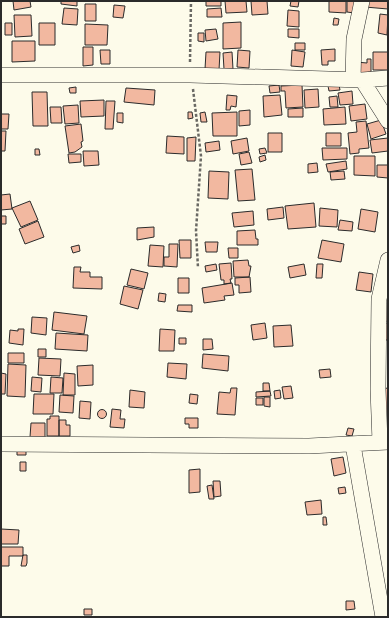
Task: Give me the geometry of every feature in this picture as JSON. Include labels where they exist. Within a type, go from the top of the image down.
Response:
[{"type":"street","points":[[362,1],[354,39],[358,80],[388,121]]},
{"type":"street","points":[[1,75],[190,75],[358,80],[388,78]]},
{"type":"street","points":[[1,444],[353,445],[384,442],[378,389],[379,298],[388,260]]},
{"type":"street","points":[[353,445],[383,617]]},
{"type":"path","points":[[191,1],[190,75],[197,112],[201,156],[196,231],[198,268]]},
{"type":"building","points":[[13,1],[30,1],[31,7],[14,10]]},
{"type":"building","points":[[61,1],[77,1],[77,6],[61,4]]},
{"type":"building","points":[[206,1],[221,1],[221,6],[206,6]]},
{"type":"building","points":[[225,1],[246,1],[247,12],[226,13]]},
{"type":"building","points":[[251,1],[267,1],[268,14],[252,15]]},
{"type":"building","points":[[291,1],[299,1],[298,7],[290,6]]},
{"type":"building","points":[[329,1],[346,1],[346,13],[329,12]]},
{"type":"building","points":[[347,1],[355,1],[354,13],[347,12]]},
{"type":"building","points":[[367,1],[388,1],[388,9],[365,7]]},
{"type":"building","points":[[85,4],[96,4],[96,21],[85,21]]},
{"type":"building","points":[[114,5],[125,6],[123,18],[113,17]]},
{"type":"building","points":[[64,8],[78,9],[77,25],[62,24]]},
{"type":"building","points":[[221,8],[222,17],[207,17],[207,9]]},
{"type":"building","points":[[288,10],[299,11],[299,27],[287,26]]},
{"type":"building","points":[[380,14],[388,15],[387,35],[378,33]]},
{"type":"building","points":[[14,15],[31,15],[32,36],[15,37]]},
{"type":"building","points":[[334,18],[339,19],[338,25],[333,25]]},
{"type":"building","points":[[241,22],[241,48],[223,49],[223,23]]},
{"type":"building","points":[[5,23],[12,23],[12,35],[5,35]]},
{"type":"building","points":[[39,23],[55,23],[55,45],[39,45]]},
{"type":"building","points":[[85,24],[108,25],[107,45],[85,45]]},
{"type":"building","points":[[216,29],[218,39],[206,41],[205,30]]},
{"type":"building","points":[[288,29],[299,29],[299,38],[288,37]]},
{"type":"building","points":[[198,33],[204,33],[204,42],[198,41]]},
{"type":"building","points":[[12,41],[35,41],[35,61],[12,62]]},
{"type":"building","points":[[295,43],[305,43],[305,50],[295,50]]},
{"type":"building","points":[[83,47],[93,47],[93,65],[83,66]]},
{"type":"building","points":[[335,49],[335,61],[328,61],[328,65],[322,65],[321,50]]},
{"type":"building","points":[[100,50],[110,50],[110,64],[101,64]]},
{"type":"building","points":[[238,50],[250,51],[249,68],[237,67]]},
{"type":"building","points":[[292,50],[305,52],[303,67],[291,66]]},
{"type":"building","points":[[206,52],[220,52],[219,70],[205,69]]},
{"type":"building","points":[[232,52],[233,69],[224,69],[223,53]]},
{"type":"building","points":[[373,52],[388,52],[388,70],[373,70]]},
{"type":"building","points":[[367,59],[371,59],[371,72],[356,74],[356,62],[367,63]]},
{"type":"building","points":[[279,85],[280,92],[270,93],[269,86]]},
{"type":"building","points":[[302,85],[303,107],[286,108],[285,91],[281,91],[281,86]]},
{"type":"building","points":[[339,85],[340,90],[329,91],[328,86]]},
{"type":"building","points":[[76,87],[76,93],[70,93],[69,88]]},
{"type":"building","points":[[126,88],[155,90],[154,105],[124,102]]},
{"type":"building","points":[[318,89],[319,107],[305,108],[304,90]]},
{"type":"building","points":[[352,91],[353,104],[340,105],[338,93]]},
{"type":"building","points":[[32,92],[47,92],[48,126],[33,126]]},
{"type":"building","points":[[227,95],[237,96],[236,107],[231,106],[230,110],[226,110]]},
{"type":"building","points":[[280,95],[282,115],[264,117],[263,96]]},
{"type":"building","points":[[337,96],[338,107],[330,107],[329,97]]},
{"type":"building","points":[[104,100],[104,116],[81,117],[80,101]]},
{"type":"building","points":[[106,101],[115,101],[113,129],[105,129]]},
{"type":"building","points":[[365,104],[367,119],[351,121],[349,106]]},
{"type":"building","points":[[78,105],[79,123],[65,124],[63,106]]},
{"type":"building","points":[[50,107],[61,107],[62,123],[51,123]]},
{"type":"building","points":[[345,107],[346,124],[324,125],[323,109]]},
{"type":"building","points":[[303,108],[303,117],[288,117],[288,109]]},
{"type":"building","points":[[250,110],[250,125],[239,126],[239,111]]},
{"type":"building","points":[[188,112],[192,112],[193,118],[188,119]]},
{"type":"building","points":[[205,112],[207,122],[201,122],[200,113]]},
{"type":"building","points":[[237,112],[237,136],[213,136],[212,113]]},
{"type":"building","points":[[117,113],[123,113],[123,123],[117,122]]},
{"type":"building","points":[[1,114],[9,114],[8,129],[1,129]]},
{"type":"building","points":[[381,120],[386,134],[371,139],[367,124]]},
{"type":"building","points":[[366,121],[369,148],[359,149],[359,153],[350,154],[348,133],[357,132],[356,122]]},
{"type":"building","points":[[81,124],[83,141],[81,142],[82,147],[75,152],[69,153],[65,126]]},
{"type":"building","points":[[1,131],[6,131],[5,151],[1,151]]},
{"type":"building","points":[[268,133],[282,133],[282,152],[268,152]]},
{"type":"building","points":[[326,133],[341,133],[341,146],[326,146]]},
{"type":"building","points":[[167,136],[184,137],[184,154],[166,153]]},
{"type":"building","points":[[196,137],[195,161],[187,161],[187,138]]},
{"type":"building","points":[[247,138],[249,151],[233,154],[231,141]]},
{"type":"building","points":[[388,138],[388,151],[372,153],[370,140]]},
{"type":"building","points":[[219,141],[220,150],[206,152],[205,143]]},
{"type":"building","points":[[265,148],[267,153],[260,154],[259,149]]},
{"type":"building","points":[[322,148],[347,148],[347,159],[323,160]]},
{"type":"building","points":[[35,149],[39,149],[40,155],[35,155]]},
{"type":"building","points":[[83,151],[98,151],[99,165],[84,166]]},
{"type":"building","points":[[249,152],[252,163],[241,165],[239,154]]},
{"type":"building","points":[[68,154],[81,154],[81,162],[69,163]]},
{"type":"building","points":[[265,155],[266,160],[260,162],[259,157]]},
{"type":"building","points":[[354,156],[375,156],[375,176],[354,175]]},
{"type":"building","points":[[346,161],[347,169],[328,172],[326,164]]},
{"type":"building","points":[[317,163],[318,172],[308,173],[308,164]]},
{"type":"building","points":[[377,165],[388,165],[388,178],[377,177]]},
{"type":"building","points":[[252,169],[255,200],[238,201],[235,170]]},
{"type":"building","points":[[209,171],[229,172],[228,199],[208,198]]},
{"type":"building","points":[[344,171],[345,179],[331,180],[330,172]]},
{"type":"building","points":[[10,194],[12,209],[1,210],[1,195]]},
{"type":"building","points":[[30,201],[38,220],[21,227],[12,208]]},
{"type":"building","points":[[314,203],[316,227],[288,229],[285,206]]},
{"type":"building","points":[[283,207],[284,218],[268,220],[267,209]]},
{"type":"building","points":[[320,208],[338,210],[337,227],[319,226]]},
{"type":"building","points":[[361,209],[378,212],[375,232],[358,229]]},
{"type":"building","points":[[253,211],[254,225],[234,227],[232,213]]},
{"type":"building","points":[[1,216],[6,216],[6,224],[1,224]]},
{"type":"building","points":[[340,220],[353,222],[352,231],[338,230]]},
{"type":"building","points":[[38,221],[44,237],[25,244],[19,229]]},
{"type":"building","points":[[154,227],[154,237],[137,240],[137,228]]},
{"type":"building","points":[[255,230],[258,245],[237,245],[237,231]]},
{"type":"building","points":[[179,240],[191,240],[191,258],[180,258]]},
{"type":"building","points":[[322,240],[344,244],[341,262],[318,258]]},
{"type":"building","points":[[205,242],[218,242],[217,252],[206,252]]},
{"type":"building","points":[[169,244],[178,244],[177,267],[164,266],[164,257],[169,257]]},
{"type":"building","points":[[79,245],[80,251],[73,253],[71,247]]},
{"type":"building","points":[[150,245],[164,246],[163,267],[148,266]]},
{"type":"building","points":[[228,248],[238,248],[238,258],[229,258]]},
{"type":"building","points":[[248,260],[249,266],[251,266],[249,277],[234,277],[233,261]]},
{"type":"building","points":[[231,263],[231,283],[224,284],[224,280],[221,280],[219,264]]},
{"type":"building","points":[[216,264],[217,270],[206,272],[205,266]]},
{"type":"building","points":[[304,264],[306,275],[290,278],[288,267]]},
{"type":"building","points":[[317,264],[323,264],[322,278],[316,278]]},
{"type":"building","points":[[74,267],[81,267],[80,272],[90,272],[90,277],[102,277],[102,289],[73,288]]},
{"type":"building","points":[[131,269],[148,273],[144,289],[127,285]]},
{"type":"building","points":[[359,272],[373,274],[371,292],[356,290]]},
{"type":"building","points":[[250,277],[251,292],[239,293],[239,285],[235,285],[235,278]]},
{"type":"building","points":[[178,278],[189,278],[189,293],[178,293]]},
{"type":"building","points":[[232,283],[234,295],[224,296],[225,300],[204,303],[202,288]]},
{"type":"building","points":[[124,286],[143,290],[138,309],[120,304]]},
{"type":"building","points":[[159,293],[166,294],[165,302],[158,301]]},
{"type":"building","points":[[388,303],[388,321],[382,322],[380,304]]},
{"type":"building","points":[[178,305],[192,305],[192,312],[177,311]]},
{"type":"building","points":[[54,312],[87,316],[84,334],[52,330]]},
{"type":"building","points":[[32,317],[47,318],[46,335],[31,333]]},
{"type":"building","points":[[265,323],[267,338],[253,340],[251,325]]},
{"type":"building","points":[[388,323],[388,340],[382,340],[380,324]]},
{"type":"building","points":[[291,325],[293,346],[274,347],[273,326]]},
{"type":"building","points":[[18,329],[24,329],[23,345],[9,343],[10,330],[18,331]]},
{"type":"building","points":[[160,329],[175,330],[174,351],[159,351]]},
{"type":"building","points":[[56,333],[88,335],[87,351],[55,349]]},
{"type":"building","points":[[179,338],[186,338],[186,344],[179,344]]},
{"type":"building","points":[[203,339],[212,339],[213,349],[203,350]]},
{"type":"building","points":[[38,349],[46,349],[46,357],[38,357]]},
{"type":"building","points":[[8,353],[24,353],[24,363],[8,363]]},
{"type":"building","points":[[203,354],[229,356],[228,371],[202,368]]},
{"type":"building","points":[[39,358],[61,359],[60,376],[38,375]]},
{"type":"building","points":[[168,363],[187,364],[186,379],[167,377]]},
{"type":"building","points":[[8,364],[26,365],[25,397],[7,396]]},
{"type":"building","points":[[93,365],[93,385],[78,386],[77,366]]},
{"type":"building","points":[[330,369],[331,377],[320,378],[319,370]]},
{"type":"building","points":[[1,373],[6,374],[5,394],[1,394]]},
{"type":"building","points":[[64,373],[75,374],[75,395],[63,395]]},
{"type":"building","points":[[32,377],[42,378],[41,392],[31,391]]},
{"type":"building","points":[[51,377],[63,378],[62,393],[50,393]]},
{"type":"building","points":[[263,383],[269,383],[270,391],[263,391]]},
{"type":"building","points":[[291,386],[293,398],[284,399],[282,387]]},
{"type":"building","points":[[231,388],[237,388],[235,415],[217,414],[219,392],[230,393]]},
{"type":"building","points":[[388,388],[388,423],[382,423],[381,389]]},
{"type":"building","points":[[130,390],[145,392],[144,408],[129,407]]},
{"type":"building","points":[[280,390],[281,398],[275,399],[274,391]]},
{"type":"building","points":[[270,391],[271,396],[256,397],[256,392]]},
{"type":"building","points":[[34,394],[54,394],[53,414],[33,414]]},
{"type":"building","points":[[190,394],[198,395],[197,404],[189,403]]},
{"type":"building","points":[[60,395],[74,396],[73,413],[59,412]]},
{"type":"building","points":[[264,397],[270,397],[270,407],[264,406]]},
{"type":"building","points":[[256,398],[263,398],[263,405],[256,405]]},
{"type":"building","points":[[80,401],[91,402],[90,419],[79,418]]},
{"type":"building","points":[[112,409],[121,410],[120,419],[125,419],[124,428],[110,427]]},
{"type":"building","points":[[100,410],[104,410],[106,414],[104,418],[100,418],[98,416],[98,412]]},
{"type":"building","points":[[50,416],[59,416],[59,436],[47,436],[47,419],[50,419]]},
{"type":"building","points":[[185,418],[198,418],[198,428],[189,428],[189,424],[185,424]]},
{"type":"building","points":[[59,420],[66,420],[66,425],[70,425],[70,436],[59,436]]},
{"type":"building","points":[[31,423],[45,423],[45,437],[30,437]]},
{"type":"building","points":[[348,428],[354,429],[352,436],[346,435]]},
{"type":"building","points":[[17,450],[26,450],[26,455],[17,455]]},
{"type":"building","points":[[343,457],[346,473],[334,476],[331,459]]},
{"type":"building","points":[[20,462],[26,462],[26,471],[20,471]]},
{"type":"building","points":[[200,469],[200,492],[189,493],[189,470]]},
{"type":"building","points":[[213,481],[220,481],[221,496],[214,497]]},
{"type":"building","points":[[212,485],[214,499],[209,499],[207,486]]},
{"type":"building","points":[[345,487],[346,493],[339,494],[338,488]]},
{"type":"building","points":[[321,500],[322,514],[307,515],[305,502]]},
{"type":"building","points":[[323,517],[326,517],[327,525],[323,525]]},
{"type":"building","points":[[1,529],[19,530],[18,544],[1,544]]},
{"type":"building","points":[[1,547],[23,547],[23,556],[9,556],[9,566],[1,566]]},
{"type":"building","points":[[23,555],[27,555],[26,566],[21,566]]},
{"type":"building","points":[[346,601],[354,601],[355,609],[346,610]]},
{"type":"building","points":[[84,609],[92,609],[92,615],[84,615]]}]
